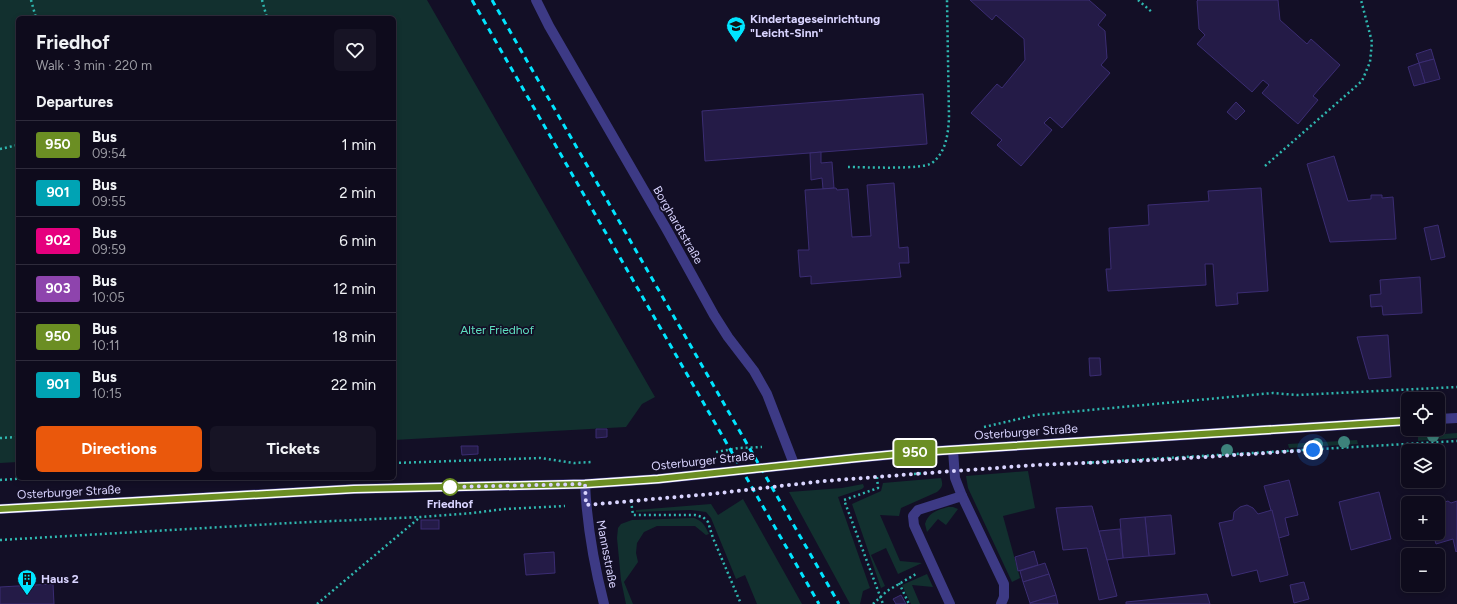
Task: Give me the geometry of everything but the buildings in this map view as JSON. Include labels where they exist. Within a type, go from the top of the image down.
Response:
[{"type":"street","name":"Borghardtstraße","points":[[536,0],[548,26],[667,230],[714,315],[767,394],[788,445],[794,464]]},
{"type":"street","points":[[1445,419],[1457,418]]},
{"type":"street","name":"Osterburger Straße","points":[[0,510],[354,489],[585,484],[658,479],[794,464],[953,450],[1401,421]]},
{"type":"street","points":[[953,450],[955,478],[1004,584],[1004,597],[1000,604]]},
{"type":"street","name":"Mannsstraße","points":[[585,484],[588,524],[597,578],[604,604]]},
{"type":"street","points":[[950,604],[914,525],[913,516],[918,510],[962,496]]},
{"type":"path","points":[[31,0],[35,16]]},
{"type":"path","points":[[262,0],[266,16]]},
{"type":"path","points":[[848,167],[915,167],[930,165],[942,153],[948,136],[949,118],[947,0]]},
{"type":"path","points":[[1138,0],[1153,13]]},
{"type":"path","points":[[1265,166],[1362,81],[1370,62],[1372,42],[1361,0]]},
{"type":"path","points":[[0,149],[16,145]]},
{"type":"path","points":[[983,427],[1036,415],[1273,393],[1297,395],[1457,387]]},
{"type":"path","points":[[0,438],[16,437]]},
{"type":"path","points":[[1075,463],[1157,460],[1457,441]]},
{"type":"path","points":[[710,452],[739,448],[788,445]]},
{"type":"path","points":[[396,462],[540,458],[574,463],[597,462]]},
{"type":"path","points":[[908,474],[954,471]]},
{"type":"path","points":[[883,604],[879,597],[844,500],[878,488],[877,477],[884,476]]},
{"type":"path","points":[[0,480],[16,479]]},
{"type":"path","points":[[624,502],[632,501],[633,515],[694,515],[703,517],[708,522],[713,538],[741,604]]},
{"type":"path","points":[[0,540],[420,517],[504,509],[586,505]]},
{"type":"path","points":[[317,604],[420,517]]},
{"type":"path","points":[[873,604],[879,597],[899,583],[933,565]]},
{"type":"path","points":[[899,583],[909,604]]},
{"type":"green space","name":"Alter Friedhof","points":[[0,0],[427,0],[655,397],[642,404],[626,427],[396,440],[396,16],[16,16],[16,462],[0,463]]},
{"type":"green space","points":[[1457,433],[1457,438],[1418,441],[1418,436],[1445,436],[1445,434]]},
{"type":"green space","points":[[1357,440],[1358,444],[1289,448],[1288,444]]},
{"type":"green space","points":[[1028,471],[1035,508],[1003,516],[1020,578],[1012,582],[968,488],[966,476]]},
{"type":"green space","points":[[941,478],[942,486],[937,492],[901,508],[899,516],[880,515],[900,561],[922,563],[898,574],[886,548],[871,555],[885,586],[881,588],[852,504],[881,491],[883,483]]},
{"type":"green space","points":[[863,484],[864,487],[862,489],[838,497],[870,588],[863,591],[860,604],[850,604],[789,492],[842,488]]},
{"type":"green space","points":[[743,499],[802,604],[757,604],[745,575],[736,579],[711,518],[706,512],[691,510],[636,512],[636,510],[711,504],[718,515]]},
{"type":"green space","points":[[948,507],[958,509],[946,525],[938,519],[927,532],[925,524],[928,517],[937,511]]},
{"type":"green space","points":[[694,518],[702,522],[709,534],[706,535],[695,526],[657,526],[644,532],[637,543],[636,553],[638,562],[624,582],[633,604],[626,604],[621,580],[617,538],[618,528],[621,524],[632,520]]},
{"type":"green space","points":[[927,574],[933,587],[912,585],[920,604],[911,604],[902,585]]},
{"type":"railway","points":[[472,0],[819,604]]},
{"type":"railway","points":[[492,0],[839,604]]},
{"type":"bus line","name":"950","points":[[0,509],[354,489],[585,484],[658,479],[919,452],[1401,421]]},
{"type":"place","name":"Kindertageseinrichtung \"Leicht-Sinn\"","points":[[736,43]]},
{"type":"place","name":"Friedhof","points":[[450,487]]},
{"type":"place","name":"Haus 2","points":[[27,596]]},
{"type":"route","points":[[450,487],[585,484],[586,505],[711,494],[824,481],[954,471],[1313,450]]}]
